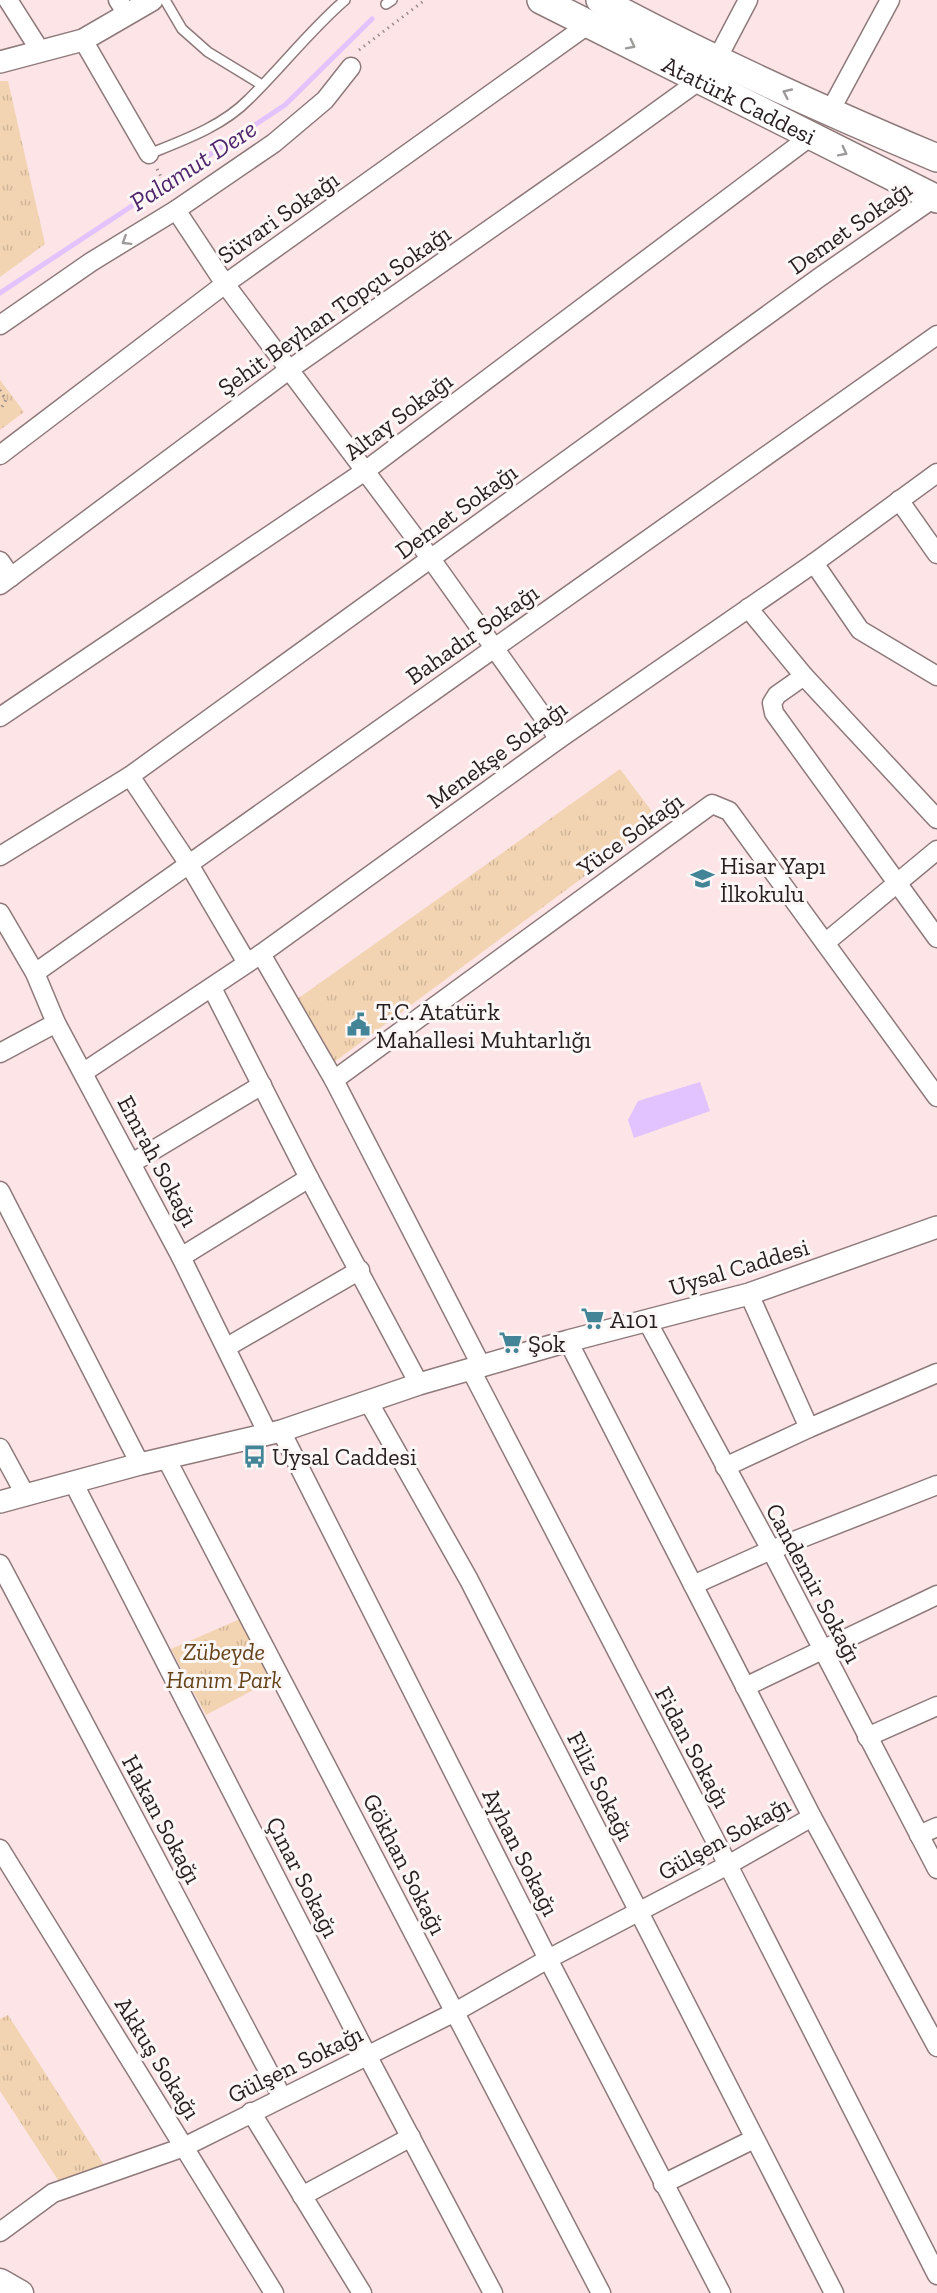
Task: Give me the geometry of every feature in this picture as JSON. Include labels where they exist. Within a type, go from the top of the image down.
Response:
[{"type":"main road","name":"Atatürk Caddesi","points":[[541,0],[601,7],[708,70],[811,136],[936,198]]},
{"type":"main road","name":"Atatürk Caddesi","points":[[708,70],[829,113],[937,158]]},
{"type":"main road","points":[[0,2281],[21,2293]]},
{"type":"street","points":[[8,0],[41,52]]},
{"type":"street","points":[[0,62],[83,40],[122,7],[152,0]]},
{"type":"street","points":[[708,70],[748,0]]},
{"type":"street","points":[[829,113],[890,0]]},
{"type":"street","name":"Süvari Sokağı","points":[[0,454],[225,284],[601,7]]},
{"type":"street","points":[[83,40],[149,154]]},
{"type":"street","points":[[0,325],[92,262],[172,202],[274,144],[325,100],[351,67]]},
{"type":"street","name":"Şehit Beyhan Topçu Sokağı","points":[[5,581],[290,369],[610,145],[708,70]]},
{"type":"street","name":"Altay Sokağı","points":[[0,717],[365,471],[811,136]]},
{"type":"street","name":"Demet Sokağı","points":[[0,856],[130,776],[820,277],[936,198]]},
{"type":"street","points":[[172,202],[225,284],[431,559],[559,739]]},
{"type":"street","name":"Bahadır Sokağı","points":[[35,974],[937,335]]},
{"type":"street","name":"Menekşe Sokağı","points":[[84,1072],[254,959],[559,739],[814,564],[937,473]]},
{"type":"street","points":[[899,500],[937,554]]},
{"type":"street","points":[[0,561],[5,581]]},
{"type":"street","points":[[814,564],[860,630],[937,676]]},
{"type":"street","points":[[748,608],[804,676],[937,819]]},
{"type":"street","points":[[804,676],[777,695],[772,703],[774,713],[937,938]]},
{"type":"street","name":"Fidan Sokağı","points":[[130,776],[334,1080],[476,1369],[937,2275]]},
{"type":"street","name":"Yüce Sokağı","points":[[334,1080],[712,804],[729,811],[937,1097]]},
{"type":"street","points":[[825,943],[937,850]]},
{"type":"street","name":"Emrah Sokağı","points":[[0,913],[35,974],[56,1023],[274,1433]]},
{"type":"street","points":[[212,988],[309,1178],[419,1384]]},
{"type":"street","points":[[0,1053],[56,1023]]},
{"type":"street","points":[[132,1163],[262,1085]]},
{"type":"street","points":[[181,1257],[309,1178]]},
{"type":"street","points":[[0,1191],[140,1464]]},
{"type":"street","name":"Uysal Caddesi","points":[[0,1502],[140,1464],[274,1433],[419,1384],[568,1341],[749,1294],[937,1227]]},
{"type":"street","points":[[227,1347],[360,1270]]},
{"type":"street","points":[[749,1294],[809,1428]]},
{"type":"street","name":"Candemir Sokağı","points":[[647,1321],[771,1550],[937,1869]]},
{"type":"street","name":"Gülşen Sokağı","points":[[0,2232],[53,2193],[184,2147],[455,2012],[548,1959],[728,1865],[812,1817],[568,1341]]},
{"type":"street","points":[[725,1467],[937,1373]]},
{"type":"street","name":"Filiz Sokağı","points":[[368,1401],[469,1580],[834,2293]]},
{"type":"street","name":"Ayhan Sokağı","points":[[274,1433],[721,2293]]},
{"type":"street","points":[[0,1448],[26,1496]]},
{"type":"street","name":"Gökhan Sokağı","points":[[166,1458],[601,2293]]},
{"type":"street","name":"Çınar Sokağı","points":[[73,1482],[367,2055],[493,2293]]},
{"type":"street","points":[[693,1585],[771,1550],[937,1485]]},
{"type":"street","name":"Hakan Sokağı","points":[[0,1564],[282,2097]]},
{"type":"street","points":[[745,1688],[822,1648],[937,1594]]},
{"type":"street","points":[[867,1737],[937,1706]]},
{"type":"street","points":[[812,1817],[937,2047]]},
{"type":"street","points":[[919,1835],[937,1827]]},
{"type":"street","name":"Akkuş Sokağı","points":[[0,1849],[274,2293]]},
{"type":"street","points":[[251,2112],[362,2293]]},
{"type":"street","points":[[302,2196],[411,2138]]},
{"type":"street","points":[[663,2184],[754,2139]]},
{"type":"lane","points":[[165,0],[182,29],[208,52],[262,85]]},
{"type":"lane","points":[[149,154],[199,134],[249,100],[289,54],[345,0]]},
{"type":"path","points":[[160,174],[172,202]]},
{"type":"path","points":[[0,390],[6,400],[0,410]]},
{"type":"green space","points":[[0,81],[8,81],[45,244],[0,277]]},
{"type":"green space","points":[[0,380],[24,412],[0,430]]},
{"type":"green space","points":[[620,769],[659,821],[333,1063],[296,1000]]},
{"type":"green space","name":"Zübeyde Hanım Park","points":[[240,1619],[274,1679],[206,1715],[171,1649]]},
{"type":"green space","points":[[8,2015],[104,2165],[60,2183],[0,2091],[0,2019]]},
{"type":"shaded area","points":[[700,1082],[710,1111],[634,1138],[628,1120],[638,1101]]},
{"type":"waterway","name":"Palamut Dere","points":[[0,293],[285,105],[372,19]]},
{"type":"place","name":"Hisar Yapı İlkokulu","points":[[702,879]]},
{"type":"place","name":"T.C. Atatürk Mahallesi Muhtarlığı","points":[[358,1025]]},
{"type":"place","name":"A101","points":[[592,1319]]},
{"type":"place","name":"Şok","points":[[510,1343]]},
{"type":"place","name":"Uysal Caddesi","points":[[254,1456]]}]
